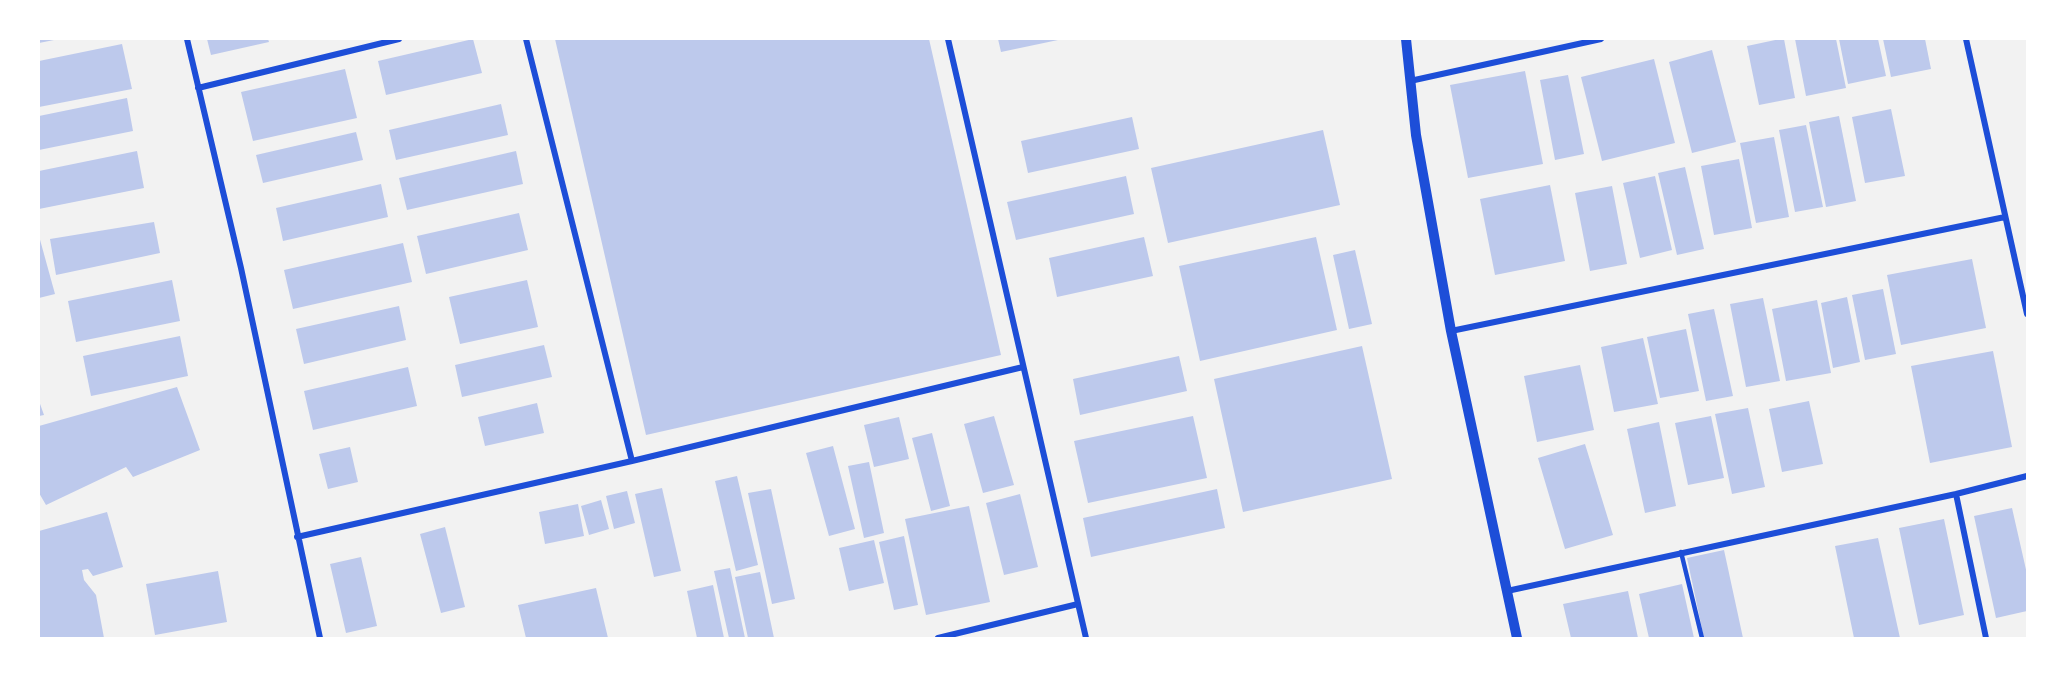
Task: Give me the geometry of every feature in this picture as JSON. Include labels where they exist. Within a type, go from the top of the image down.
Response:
[{"type":"street","points":[[187,39],[241,268],[320,638]]},
{"type":"street","points":[[198,88],[399,39]]},
{"type":"street","points":[[526,39],[633,461]]},
{"type":"street","points":[[948,39],[1086,638]]},
{"type":"street","points":[[1406,39],[1416,135],[1451,331],[1517,638]]},
{"type":"street","points":[[1410,81],[1601,39]]},
{"type":"street","points":[[1966,39],[2027,314]]},
{"type":"street","points":[[1451,331],[2005,217]]},
{"type":"street","points":[[297,537],[633,461],[1023,367]]},
{"type":"street","points":[[1507,591],[1956,494],[2027,476]]},
{"type":"street","points":[[1956,494],[1986,638]]},
{"type":"street","points":[[938,638],[1078,604]]},
{"type":"lane","points":[[1681,552],[1702,638]]},
{"type":"building","points":[[39,39],[53,39],[54,40],[39,43]]},
{"type":"building","points":[[207,39],[268,39],[269,42],[211,55]]},
{"type":"building","points":[[473,39],[482,73],[386,95],[378,61]]},
{"type":"building","points":[[555,39],[929,39],[1001,355],[646,435]]},
{"type":"building","points":[[998,39],[1058,39],[1058,40],[1001,52]]},
{"type":"building","points":[[1784,39],[1795,98],[1759,105],[1747,46]]},
{"type":"building","points":[[1795,39],[1836,39],[1846,88],[1806,96]]},
{"type":"building","points":[[1839,39],[1878,39],[1886,76],[1848,84]]},
{"type":"building","points":[[1883,39],[1925,39],[1931,69],[1891,77]]},
{"type":"building","points":[[122,44],[132,89],[39,107],[39,61]]},
{"type":"building","points":[[1712,50],[1736,142],[1692,153],[1669,62]]},
{"type":"building","points":[[1654,59],[1675,143],[1602,161],[1581,77]]},
{"type":"building","points":[[345,69],[357,118],[253,141],[241,92]]},
{"type":"building","points":[[1525,71],[1543,164],[1468,178],[1450,85]]},
{"type":"building","points":[[1568,75],[1584,154],[1555,160],[1540,80]]},
{"type":"building","points":[[127,98],[133,131],[39,150],[39,116]]},
{"type":"building","points":[[501,104],[508,135],[396,160],[389,130]]},
{"type":"building","points":[[1891,109],[1905,176],[1865,183],[1852,117]]},
{"type":"building","points":[[1839,116],[1856,201],[1826,207],[1809,122]]},
{"type":"building","points":[[1132,117],[1139,149],[1028,173],[1021,141]]},
{"type":"building","points":[[1806,125],[1823,207],[1795,212],[1779,130]]},
{"type":"building","points":[[1323,130],[1340,205],[1168,243],[1151,168]]},
{"type":"building","points":[[356,132],[363,160],[263,183],[256,155]]},
{"type":"building","points":[[1774,137],[1789,217],[1756,223],[1740,143]]},
{"type":"building","points":[[137,151],[144,188],[39,209],[39,171]]},
{"type":"building","points":[[516,151],[523,184],[407,210],[399,178]]},
{"type":"building","points":[[1739,159],[1752,228],[1714,235],[1701,166]]},
{"type":"building","points":[[1685,167],[1704,249],[1677,255],[1658,173]]},
{"type":"building","points":[[1126,176],[1134,214],[1016,240],[1007,202]]},
{"type":"building","points":[[1655,176],[1672,250],[1640,258],[1623,183]]},
{"type":"building","points":[[381,184],[388,217],[283,241],[276,208]]},
{"type":"building","points":[[1550,185],[1565,261],[1495,275],[1480,199]]},
{"type":"building","points":[[1612,186],[1627,264],[1590,271],[1575,193]]},
{"type":"building","points":[[519,213],[528,250],[426,274],[417,236]]},
{"type":"building","points":[[154,222],[160,253],[56,275],[50,239]]},
{"type":"building","points":[[39,236],[55,294],[39,298]]},
{"type":"building","points":[[1144,237],[1153,276],[1057,297],[1049,258]]},
{"type":"building","points":[[1316,237],[1337,330],[1200,361],[1179,266]]},
{"type":"building","points":[[403,243],[412,282],[293,309],[284,270]]},
{"type":"building","points":[[1355,250],[1372,324],[1349,329],[1333,255]]},
{"type":"building","points":[[1972,259],[1986,328],[1901,345],[1887,275]]},
{"type":"building","points":[[172,280],[180,321],[76,342],[68,301]]},
{"type":"building","points":[[527,280],[538,327],[460,344],[449,297]]},
{"type":"building","points":[[1883,289],[1896,354],[1865,360],[1852,295]]},
{"type":"building","points":[[1847,297],[1860,362],[1833,368],[1821,303]]},
{"type":"building","points":[[1763,298],[1780,381],[1746,387],[1730,304]]},
{"type":"building","points":[[1817,300],[1831,373],[1786,381],[1772,309]]},
{"type":"building","points":[[399,306],[406,340],[304,364],[296,329]]},
{"type":"building","points":[[1714,309],[1733,396],[1706,401],[1688,314]]},
{"type":"building","points":[[1686,329],[1699,391],[1660,398],[1647,337]]},
{"type":"building","points":[[180,336],[188,376],[91,396],[83,356]]},
{"type":"building","points":[[1643,338],[1658,404],[1614,412],[1601,347]]},
{"type":"building","points":[[544,345],[552,377],[462,397],[455,365]]},
{"type":"building","points":[[1362,346],[1392,479],[1243,512],[1214,379]]},
{"type":"building","points":[[1993,351],[2012,447],[1930,463],[1911,366]]},
{"type":"building","points":[[1179,356],[1187,391],[1080,415],[1073,379]]},
{"type":"building","points":[[1580,365],[1594,430],[1537,442],[1524,376]]},
{"type":"building","points":[[408,367],[417,406],[313,430],[304,391]]},
{"type":"building","points":[[177,387],[200,450],[133,477],[126,467],[46,505],[39,493],[39,426]]},
{"type":"building","points":[[39,401],[44,415],[39,416]]},
{"type":"building","points":[[1809,401],[1823,464],[1782,472],[1769,409]]},
{"type":"building","points":[[537,403],[544,433],[485,446],[478,417]]},
{"type":"building","points":[[1748,408],[1765,487],[1732,494],[1715,414]]},
{"type":"building","points":[[994,416],[1014,485],[983,493],[964,424]]},
{"type":"building","points":[[1193,416],[1207,478],[1088,503],[1074,441]]},
{"type":"building","points":[[1711,416],[1724,478],[1688,485],[1675,423]]},
{"type":"building","points":[[899,417],[909,459],[874,467],[864,425]]},
{"type":"building","points":[[1659,422],[1676,506],[1645,513],[1627,429]]},
{"type":"building","points":[[932,433],[950,506],[931,511],[912,438]]},
{"type":"building","points":[[1585,444],[1613,535],[1565,549],[1538,458]]},
{"type":"building","points":[[833,446],[855,529],[829,536],[806,453]]},
{"type":"building","points":[[350,447],[358,482],[328,489],[319,454]]},
{"type":"building","points":[[869,462],[884,533],[864,538],[848,466]]},
{"type":"building","points":[[737,476],[758,565],[736,571],[715,481]]},
{"type":"building","points":[[662,488],[681,571],[654,577],[635,494]]},
{"type":"building","points":[[771,489],[795,599],[772,604],[748,493]]},
{"type":"building","points":[[1217,489],[1225,528],[1091,557],[1083,518]]},
{"type":"building","points":[[627,491],[635,523],[614,529],[606,496]]},
{"type":"building","points":[[1020,494],[1038,567],[1004,575],[986,503]]},
{"type":"building","points":[[601,500],[609,529],[589,535],[581,506]]},
{"type":"building","points":[[578,504],[584,536],[545,544],[539,512]]},
{"type":"building","points":[[969,506],[990,602],[926,615],[905,519]]},
{"type":"building","points":[[2012,508],[2027,574],[2027,611],[1996,618],[1974,516]]},
{"type":"building","points":[[107,512],[123,567],[93,576],[88,569],[82,570],[84,580],[96,595],[104,638],[39,638],[39,531]]},
{"type":"building","points":[[1944,519],[1964,615],[1919,625],[1899,528]]},
{"type":"building","points":[[445,527],[465,607],[441,613],[420,534]]},
{"type":"building","points":[[904,536],[918,605],[894,610],[879,542]]},
{"type":"building","points":[[1878,538],[1900,638],[1854,638],[1835,546]]},
{"type":"building","points":[[874,540],[884,583],[849,591],[839,548]]},
{"type":"building","points":[[1724,550],[1743,638],[1704,638],[1687,558]]},
{"type":"building","points":[[361,557],[377,626],[346,633],[330,564]]},
{"type":"building","points":[[730,568],[745,638],[729,638],[714,571]]},
{"type":"building","points":[[218,571],[227,622],[155,635],[146,584]]},
{"type":"building","points":[[760,572],[774,638],[748,638],[735,577]]},
{"type":"building","points":[[1682,584],[1694,638],[1649,638],[1639,594]]},
{"type":"building","points":[[713,585],[724,638],[697,638],[687,591]]},
{"type":"building","points":[[596,588],[608,638],[526,638],[518,605]]},
{"type":"building","points":[[1628,591],[1638,638],[1571,638],[1563,604]]}]
